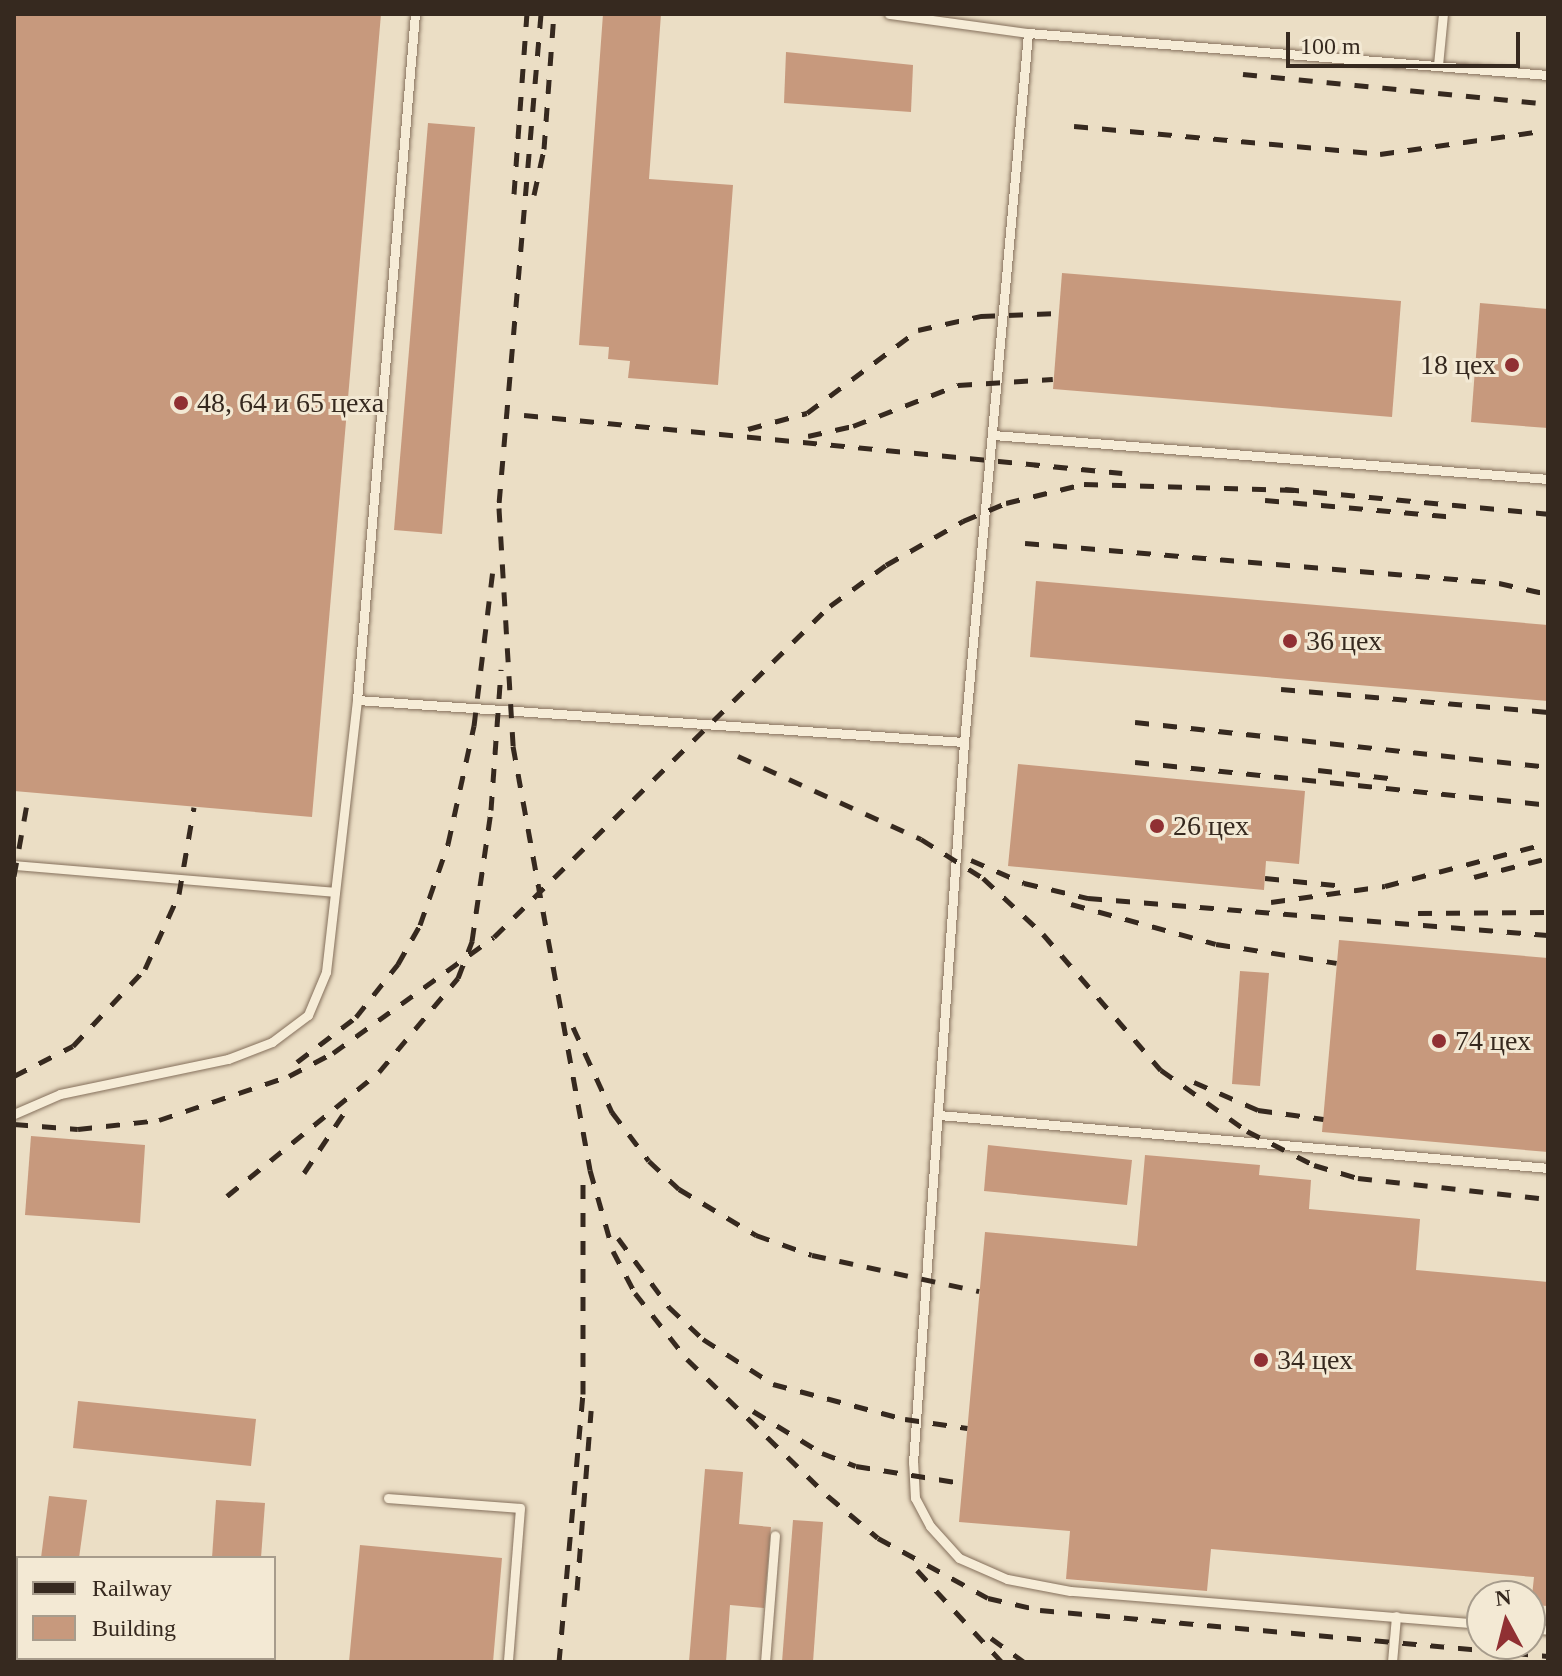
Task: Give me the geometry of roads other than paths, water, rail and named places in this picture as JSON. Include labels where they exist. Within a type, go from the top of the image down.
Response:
[{"type":"lane","points":[[14,1114],[60,1094],[228,1059],[272,1042],[308,1015],[326,972],[357,700],[415,14]]},
{"type":"lane","points":[[889,14],[1028,33],[1548,75]]},
{"type":"lane","points":[[1438,65],[1443,14]]},
{"type":"lane","points":[[1028,33],[964,742],[914,1488],[930,1526],[959,1558],[1007,1579],[1070,1591],[1466,1623]]},
{"type":"lane","points":[[993,435],[1548,479]]},
{"type":"lane","points":[[357,700],[964,742]]},
{"type":"lane","points":[[14,865],[335,892]]},
{"type":"lane","points":[[939,1115],[1548,1168]]},
{"type":"lane","points":[[388,1498],[520,1508],[508,1662]]},
{"type":"lane","points":[[765,1662],[775,1535]]},
{"type":"lane","points":[[1392,1662],[1396,1616]]},
{"type":"railway","points":[[514,194],[527,14]]},
{"type":"railway","points":[[541,14],[499,508],[513,746],[590,1170],[613,1251],[635,1293],[687,1359],[828,1496],[878,1538],[988,1598],[1040,1610],[1548,1656]]},
{"type":"railway","points":[[534,195],[544,149],[554,14]]},
{"type":"railway","points":[[1243,74],[1548,104]]},
{"type":"railway","points":[[1074,126],[1380,154],[1548,130]]},
{"type":"railway","points":[[748,429],[807,413],[918,330],[981,316],[1059,313]]},
{"type":"railway","points":[[808,436],[853,426],[958,385],[1053,379]]},
{"type":"railway","points":[[524,415],[1122,473]]},
{"type":"railway","points":[[14,1124],[78,1129],[159,1120],[289,1076],[333,1053],[494,937],[830,606],[886,565],[963,521],[1006,503],[1084,484],[1297,490]]},
{"type":"railway","points":[[1285,489],[1548,514]]},
{"type":"railway","points":[[1265,500],[1456,517]]},
{"type":"railway","points":[[1025,543],[1499,583],[1548,594]]},
{"type":"railway","points":[[297,1062],[356,1017],[398,964],[420,925],[448,844],[474,726],[494,561]]},
{"type":"railway","points":[[227,1196],[379,1072],[458,978],[472,941],[491,810],[501,669]]},
{"type":"railway","points":[[1281,689],[1548,712]]},
{"type":"railway","points":[[1135,722],[1548,767]]},
{"type":"railway","points":[[738,756],[921,839],[983,878],[1043,934],[1161,1070],[1247,1131],[1314,1165],[1358,1178],[1548,1199]]},
{"type":"railway","points":[[1135,762],[1548,805]]},
{"type":"railway","points":[[1318,770],[1389,778]]},
{"type":"railway","points":[[14,876],[29,793]]},
{"type":"railway","points":[[14,1076],[73,1046],[145,969],[179,894],[194,807]]},
{"type":"railway","points":[[1271,902],[1385,886],[1548,843]]},
{"type":"railway","points":[[1474,877],[1548,858]]},
{"type":"railway","points":[[971,860],[1024,883],[1088,898],[1548,935]]},
{"type":"railway","points":[[1265,878],[1345,886]]},
{"type":"railway","points":[[1071,904],[1216,944],[1337,963]]},
{"type":"railway","points":[[1418,913],[1548,912]]},
{"type":"railway","points":[[573,1027],[612,1112],[649,1161],[679,1189],[756,1235],[812,1255],[979,1291]]},
{"type":"railway","points":[[1194,1082],[1258,1110],[1323,1119]]},
{"type":"railway","points":[[304,1173],[350,1104]]},
{"type":"railway","points":[[559,1662],[583,1394],[583,1173]]},
{"type":"railway","points":[[618,1238],[669,1307],[703,1339],[773,1384],[905,1419],[967,1428]]},
{"type":"railway","points":[[577,1590],[591,1411]]},
{"type":"railway","points":[[753,1411],[822,1453],[856,1466],[962,1483]]},
{"type":"railway","points":[[917,1570],[1002,1662]]},
{"type":"railway","points":[[991,1638],[1024,1662]]},
{"type":"place","name":"18 цех","points":[[1512,365]]},
{"type":"place","name":"48, 64 и 65 цеха","points":[[181,403]]},
{"type":"place","name":"36 цех","points":[[1290,641]]},
{"type":"place","name":"26 цех","points":[[1157,826]]},
{"type":"place","name":"74 цех","points":[[1439,1041]]},
{"type":"place","name":"34 цех","points":[[1261,1360]]}]
